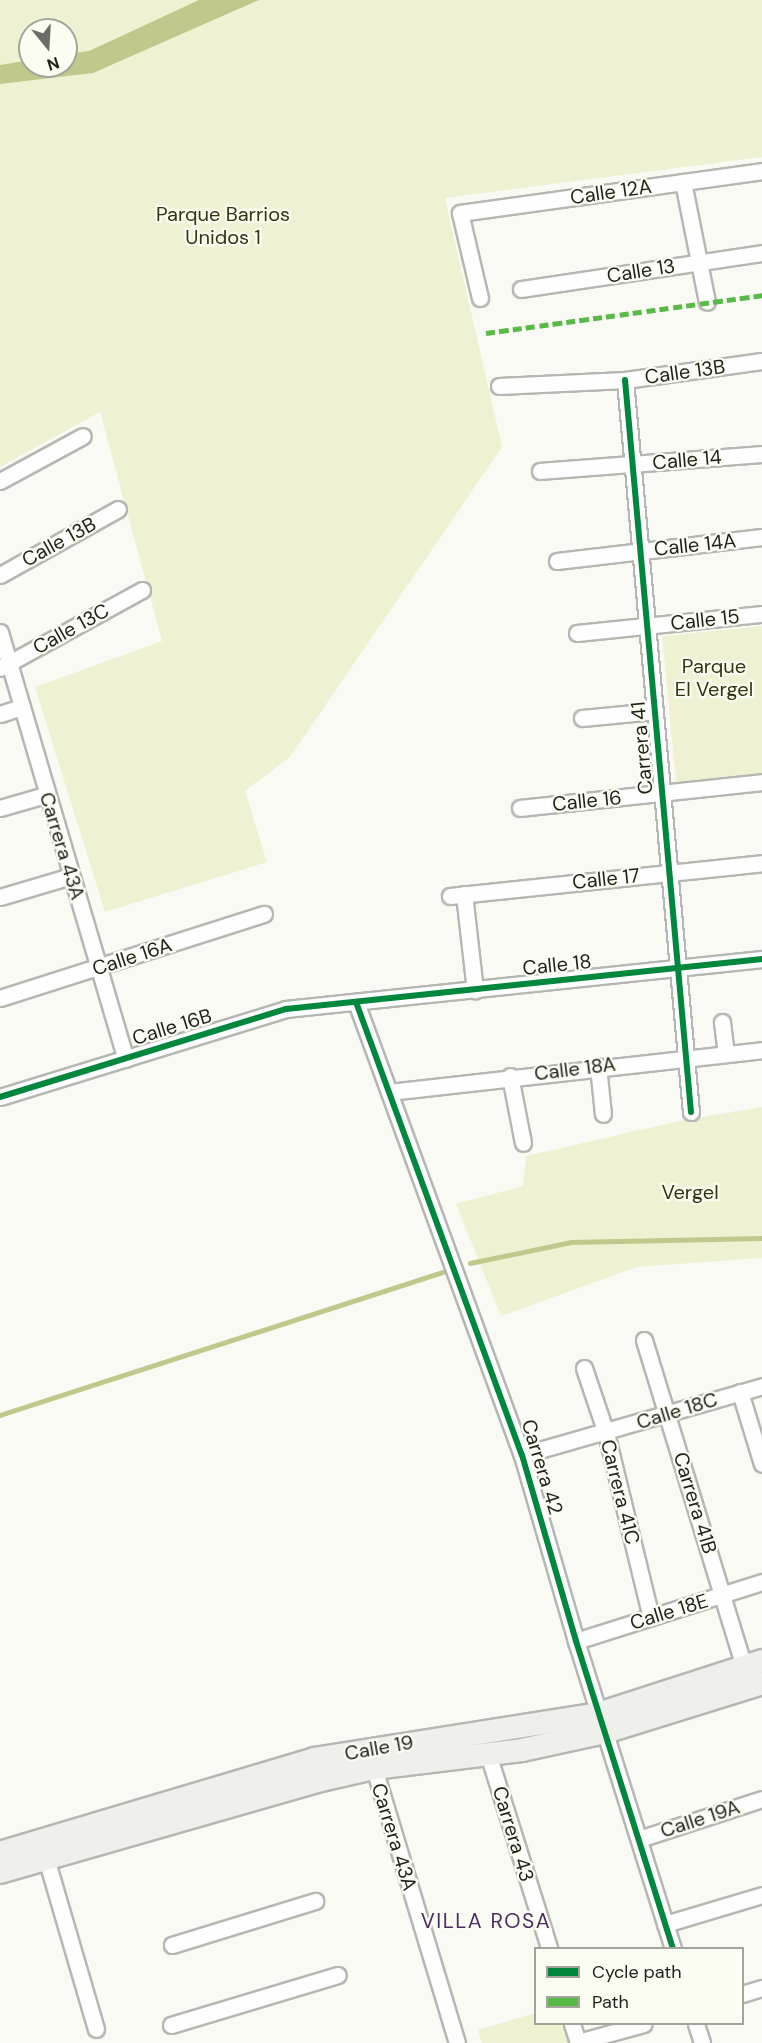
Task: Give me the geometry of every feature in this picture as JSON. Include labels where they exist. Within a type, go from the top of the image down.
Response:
[{"type":"main road","name":"Calle 19","points":[[0,1853],[315,1760],[602,1723],[753,1664]]},
{"type":"main road","name":"Calle 19","points":[[0,1872],[374,1768],[488,1754],[762,1683]]},
{"type":"street","name":"Calle 12A","points":[[480,298],[460,213],[762,171]]},
{"type":"street","points":[[683,182],[707,302]]},
{"type":"street","name":"Calle 13","points":[[521,289],[762,253]]},
{"type":"street","name":"Calle 13B","points":[[499,386],[625,380],[762,361]]},
{"type":"street","name":"Carrera 41","points":[[625,380],[691,1112]]},
{"type":"street","points":[[0,482],[82,435]]},
{"type":"street","name":"Calle 14","points":[[540,471],[762,454]]},
{"type":"street","name":"Calle 13B","points":[[0,575],[118,509]]},
{"type":"street","name":"Calle 14A","points":[[557,561],[762,537]]},
{"type":"street","name":"Calle 13C","points":[[5,665],[142,590]]},
{"type":"street","name":"Calle 15","points":[[577,633],[762,614]]},
{"type":"street","name":"Carrera 43A","points":[[0,632],[5,665],[22,707],[45,795],[126,1059]]},
{"type":"street","points":[[0,714],[22,707]]},
{"type":"street","points":[[582,718],[655,711]]},
{"type":"street","name":"Calle 16","points":[[520,808],[762,782]]},
{"type":"street","points":[[0,808],[45,795]]},
{"type":"street","name":"Calle 17","points":[[475,990],[457,895],[762,863]]},
{"type":"street","points":[[0,897],[71,876]]},
{"type":"street","name":"Calle 16A","points":[[0,998],[264,914]]},
{"type":"street","name":"Calle 18","points":[[356,1002],[762,959]]},
{"type":"street","name":"Calle 16B","points":[[0,1097],[286,1008],[322,1002],[356,1002]]},
{"type":"street","name":"Carrera 42","points":[[356,1002],[522,1455],[576,1641],[673,1947]]},
{"type":"street","points":[[722,1022],[726,1054]]},
{"type":"street","name":"Calle 18A","points":[[389,1092],[686,1056],[762,1050]]},
{"type":"street","points":[[598,1066],[603,1114]]},
{"type":"street","points":[[510,1076],[523,1143]]},
{"type":"street","name":"Carrera 41B","points":[[644,1340],[668,1412],[722,1595],[753,1664]]},
{"type":"street","name":"Carrera 41C","points":[[584,1368],[606,1433],[651,1617]]},
{"type":"street","name":"Calle 18C","points":[[522,1455],[606,1433],[668,1412],[762,1386]]},
{"type":"street","points":[[740,1392],[762,1464]]},
{"type":"street","name":"Calle 18E","points":[[576,1641],[762,1582]]},
{"type":"street","name":"Carrera 43","points":[[488,1754],[549,1947]]},
{"type":"street","name":"Carrera 43A","points":[[374,1768],[457,2043]]},
{"type":"street","name":"Calle 19A","points":[[639,1839],[762,1799]]},
{"type":"street","points":[[46,1858],[96,2029]]},
{"type":"street","points":[[665,1924],[762,1895]]},
{"type":"street","points":[[172,1945],[315,1901]]},
{"type":"street","points":[[171,2025],[338,1974]]},
{"type":"street","points":[[744,1993],[762,1988]]},
{"type":"street","points":[[572,2025],[578,2043],[641,2025]]},
{"type":"street","points":[[696,2025],[702,2043]]},
{"type":"green space","name":"Parque Barrios Unidos 1","points":[[0,0],[762,0],[762,157],[445,198],[502,447],[290,757],[245,791],[267,862],[105,912],[35,687],[162,641],[100,412],[0,467]]},
{"type":"green space","name":"Parque El Vergel","points":[[762,626],[762,773],[676,782],[662,636]]},
{"type":"green space","name":"Vergel","points":[[762,1107],[762,1258],[637,1267],[501,1316],[456,1204],[523,1186],[526,1156],[684,1120]]},
{"type":"green space","points":[[534,2013],[534,2025],[563,2025],[569,2043],[482,2043],[478,2030]]},
{"type":"shaded area","points":[[199,0],[259,0],[93,73],[78,75],[78,52],[89,51]]},
{"type":"shaded area","points":[[18,62],[18,78],[51,78],[0,84],[0,65]]},
{"type":"waterway","points":[[470,1263],[571,1242],[762,1238]]},
{"type":"waterway","points":[[0,1415],[448,1270]]},
{"type":"marked path","points":[[486,333],[762,295]]},
{"type":"cycle path","points":[[625,380],[691,1112]]},
{"type":"cycle path","points":[[0,1097],[286,1009],[762,959]]},
{"type":"cycle path","points":[[356,1002],[522,1455],[576,1641],[673,1947]]},
{"type":"district","name":"VILLA ROSA","points":[[486,1921]]}]
